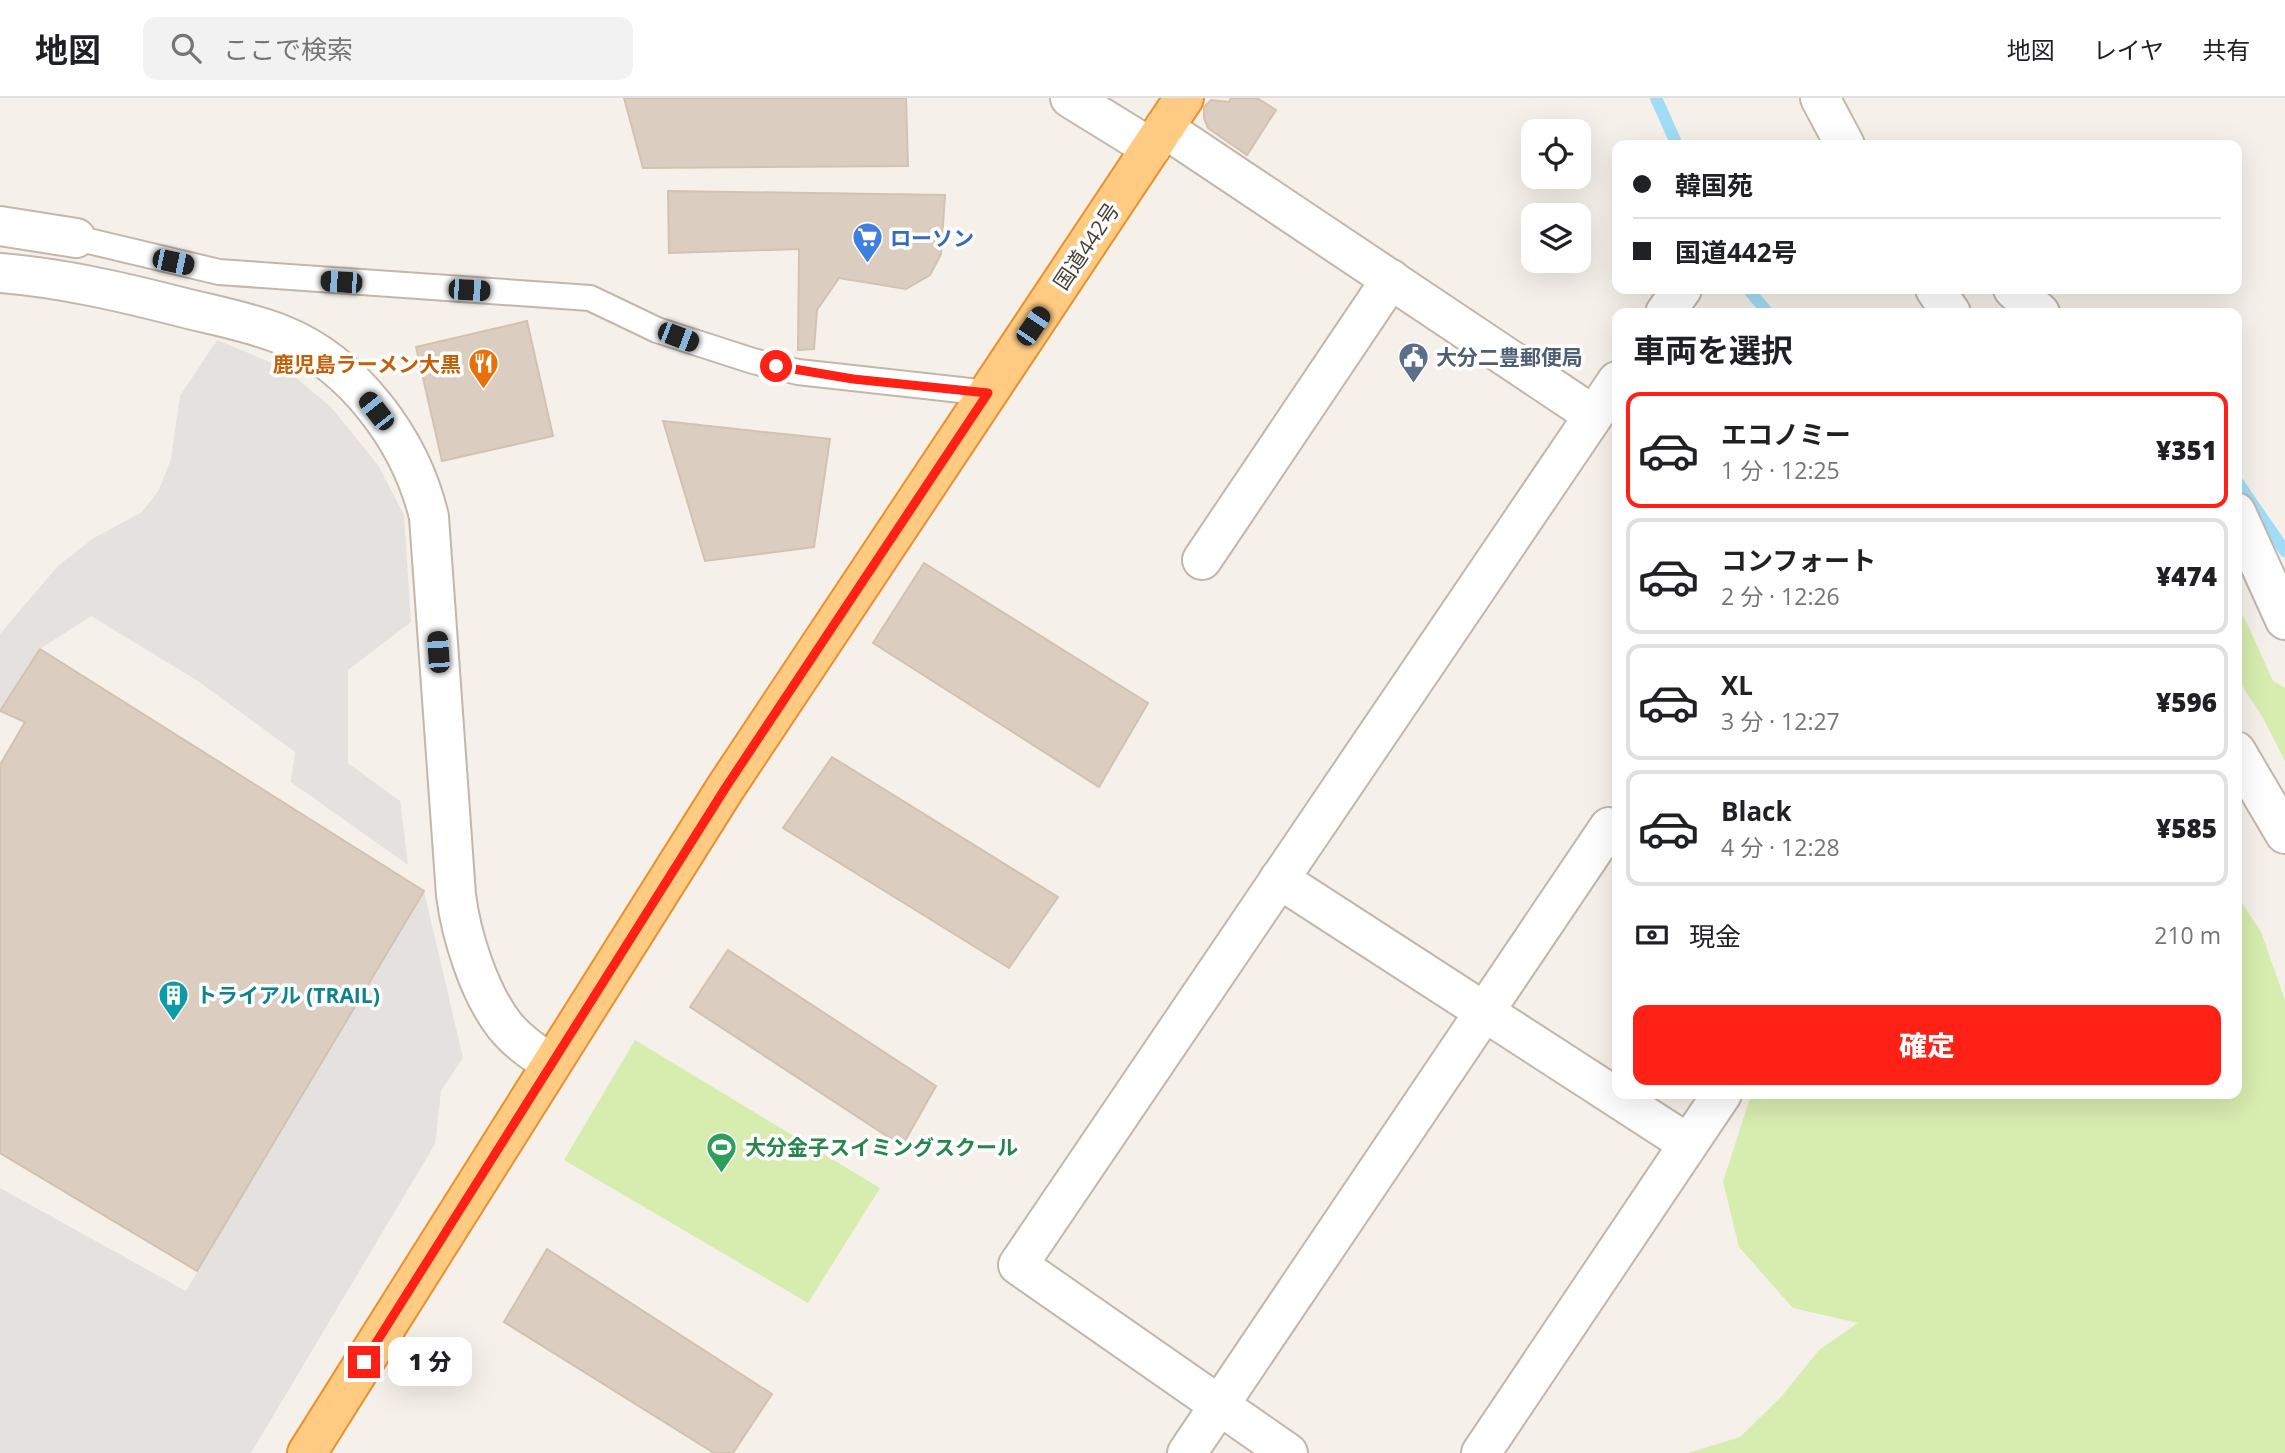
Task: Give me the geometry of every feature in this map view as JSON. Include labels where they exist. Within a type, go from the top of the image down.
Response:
[{"type":"highway","name":"国道442号","points":[[307,1453],[726,787],[1167,125]]},
{"type":"street","points":[[1070,98],[1167,125],[1593,415]]},
{"type":"street","points":[[1820,98],[1842,140]]},
{"type":"street","points":[[0,226],[76,238]]},
{"type":"street","points":[[0,273],[113,289],[280,334],[327,360],[363,394],[400,443],[418,477],[429,517],[456,895],[461,925],[471,958],[497,1014],[518,1040],[551,1064]]},
{"type":"street","points":[[1202,560],[1391,279]]},
{"type":"street","points":[[2019,294],[2034,308]]},
{"type":"street","points":[[1288,1453],[1018,1265],[1612,388]]},
{"type":"street","points":[[2242,525],[2285,620]]},
{"type":"street","points":[[2242,761],[2285,834]]},
{"type":"street","points":[[1187,1453],[1609,827]]},
{"type":"street","points":[[1279,878],[1612,1095]]},
{"type":"street","points":[[1618,1099],[1687,1143]]},
{"type":"street","points":[[1481,1453],[1718,1099]]},
{"type":"lane","points":[[76,238],[219,272],[590,298],[657,330],[753,361],[798,372],[988,393]]},
{"type":"green space","points":[[2242,615],[2273,681],[2285,688],[2285,761],[2262,716],[2242,686]]},
{"type":"green space","points":[[2242,903],[2261,932],[2285,1000],[2285,1453],[1688,1453],[1740,1437],[1782,1396],[1819,1350],[1858,1323],[1793,1308],[1739,1247],[1723,1182],[1749,1101],[2242,1099]]},
{"type":"green space","name":"大分金子スイミングスクール","points":[[635,1040],[880,1188],[808,1303],[564,1160]]},
{"type":"shaded area","points":[[217,340],[284,368],[331,407],[378,465],[404,515],[411,622],[348,670],[348,763],[400,801],[408,865],[291,782],[295,752],[198,681],[91,616],[40,649],[0,711],[0,634],[58,566],[94,538],[142,512],[159,490],[171,459],[180,396]]},
{"type":"shaded area","points":[[424,891],[463,1058],[441,1091],[435,1144],[251,1453],[0,1453],[0,1188],[186,1291]]},
{"type":"building","points":[[624,98],[906,98],[908,166],[643,168]]},
{"type":"building","points":[[1231,98],[1257,98],[1276,110],[1247,155],[1208,128],[1204,118],[1204,107],[1211,100],[1229,102]]},
{"type":"building","name":"ローソン","points":[[668,191],[945,195],[941,254],[930,275],[906,289],[839,278],[817,310],[814,349],[798,350],[799,249],[669,253]]},
{"type":"building","name":"鹿児島ラーメン大黒","points":[[527,321],[553,436],[442,461],[416,347]]},
{"type":"building","points":[[663,421],[830,439],[814,547],[705,561]]},
{"type":"building","points":[[924,563],[1148,703],[1099,787],[873,643]]},
{"type":"building","name":"トライアル (TRAIL)","points":[[40,649],[424,891],[197,1271],[0,1153],[0,765],[25,722],[0,711]]},
{"type":"building","points":[[832,757],[1058,897],[1009,968],[783,828]]},
{"type":"building","points":[[728,950],[936,1086],[902,1146],[690,1007]]},
{"type":"building","points":[[547,1249],[772,1394],[733,1453],[714,1453],[504,1322]]},
{"type":"waterway","points":[[1656,98],[1675,140]]},
{"type":"waterway","points":[[1752,294],[1764,308]]},
{"type":"waterway","points":[[2242,489],[2285,551]]},
{"type":"place","name":"ローソン","points":[[867,265]]},
{"type":"place","name":"大分二豊郵便局","points":[[1413,384]]},
{"type":"place","name":"鹿児島ラーメン大黒","points":[[484,391]]},
{"type":"place","name":"トライアル (TRAIL)","points":[[173,1022]]},
{"type":"place","name":"大分金子スイミングスクール","points":[[722,1174]]},
{"type":"route","points":[[364,1362],[726,787],[988,393],[798,372],[776,366]]}]
